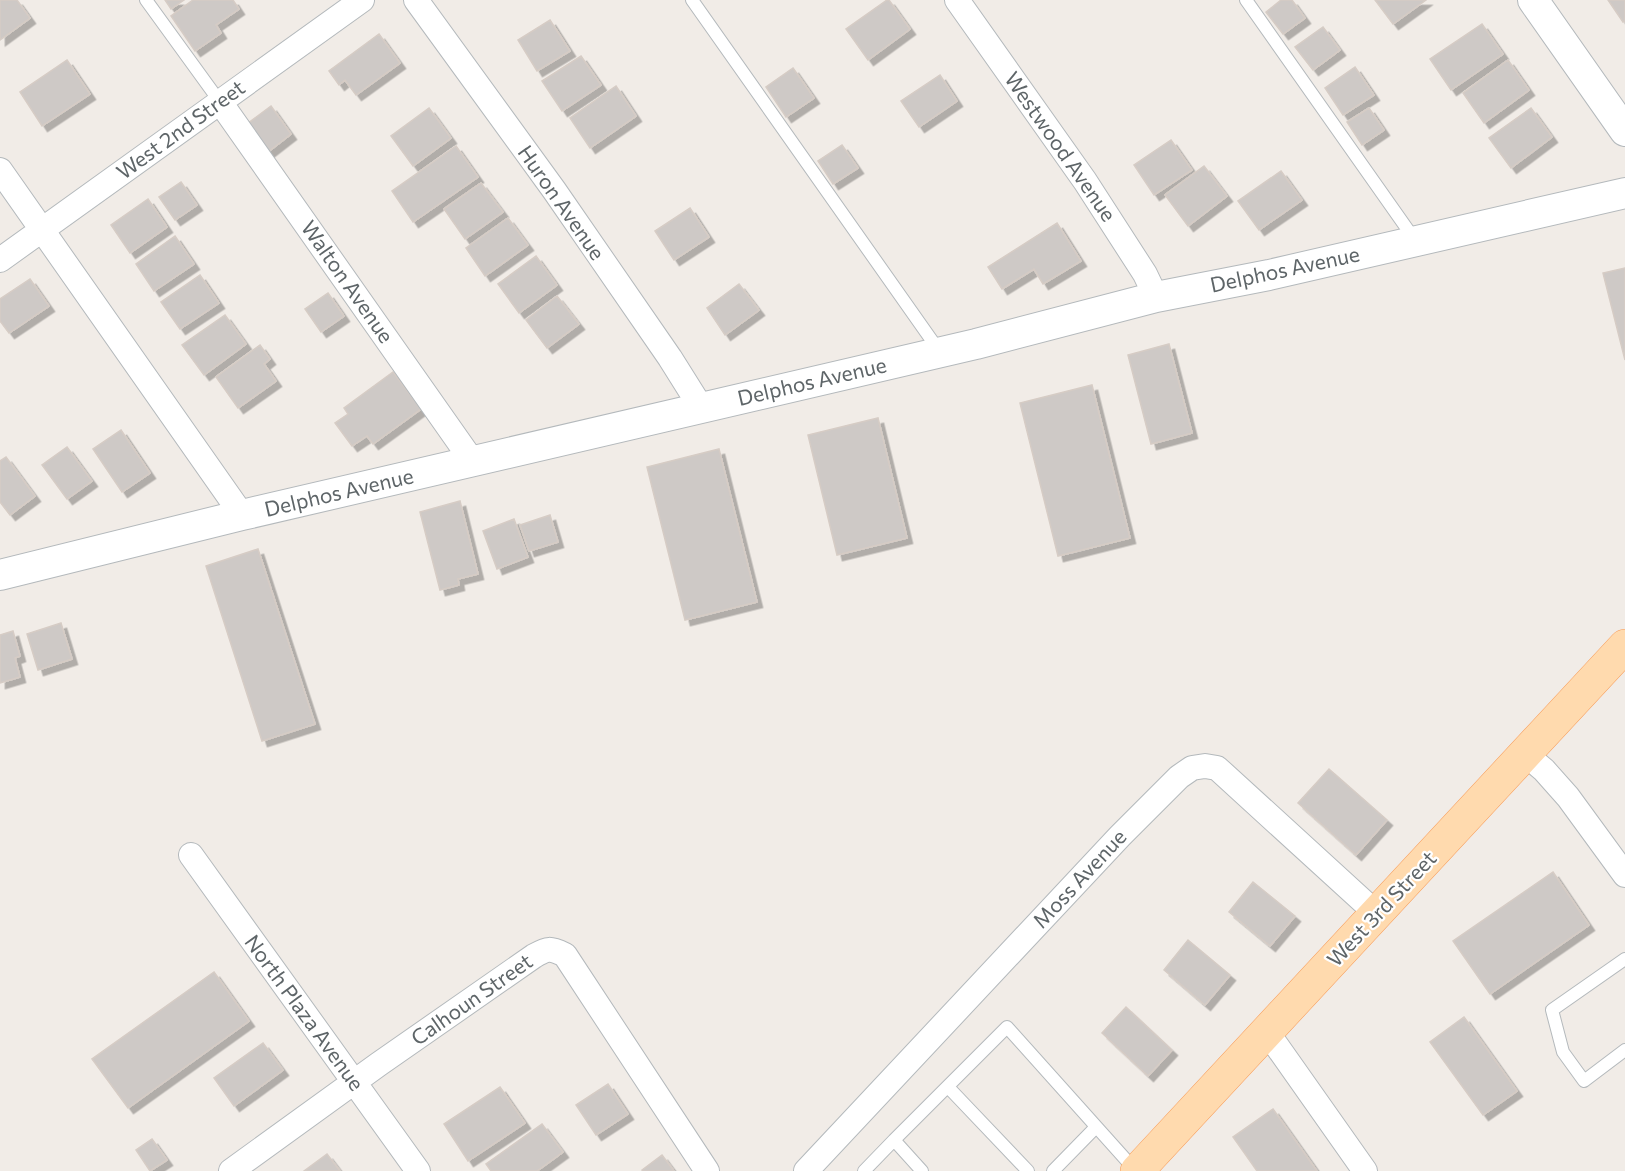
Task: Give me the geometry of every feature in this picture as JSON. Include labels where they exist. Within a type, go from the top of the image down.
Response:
[{"type":"main road","name":"West 3rd Street","points":[[1137,1171],[1625,646]]},
{"type":"street","name":"West 2nd Street","points":[[0,260],[362,0]]},
{"type":"street","name":"Huron Avenue","points":[[416,0],[554,190],[702,409]]},
{"type":"street","name":"Westwood Avenue","points":[[957,0],[1085,181],[1145,274],[1156,297]]},
{"type":"street","points":[[1533,0],[1625,131]]},
{"type":"street","name":"Walton Avenue","points":[[220,102],[473,462]]},
{"type":"street","points":[[0,170],[242,515]]},
{"type":"street","name":"Delphos Avenue","points":[[0,575],[242,515],[940,352],[1156,297],[1269,275],[1625,193]]},
{"type":"street","points":[[1525,754],[1544,770],[1568,797],[1625,875]]},
{"type":"street","name":"Moss Avenue","points":[[806,1171],[1120,836],[1179,777],[1192,768],[1205,766],[1217,768],[1377,914]]},
{"type":"street","name":"North Plaza Avenue","points":[[191,855],[418,1171]]},
{"type":"street","name":"Calhoun Street","points":[[231,1171],[379,1064],[547,949],[565,955],[707,1171]]},
{"type":"street","points":[[1267,1032],[1365,1171]]},
{"type":"lane","points":[[146,0],[220,102]]},
{"type":"lane","points":[[692,0],[940,352]]},
{"type":"lane","points":[[1246,0],[1416,241]]},
{"type":"lane","points":[[1625,959],[1552,1011],[1563,1052],[1584,1081],[1625,1050]]},
{"type":"lane","points":[[864,1171],[1007,1027],[1137,1171]]},
{"type":"lane","points":[[948,1087],[1028,1171]]},
{"type":"lane","points":[[1053,1171],[1096,1126]]},
{"type":"lane","points":[[894,1140],[922,1171]]},
{"type":"building","points":[[0,0],[17,0],[30,18],[0,40]]},
{"type":"building","points":[[165,0],[184,0],[171,9]]},
{"type":"building","points":[[193,0],[233,0],[239,9],[216,25],[221,33],[195,51],[171,16]]},
{"type":"building","points":[[887,0],[910,29],[868,60],[846,29]]},
{"type":"building","points":[[1281,0],[1292,0],[1305,18],[1283,34],[1266,12]]},
{"type":"building","points":[[1375,0],[1426,0],[1393,24]]},
{"type":"building","points":[[1608,0],[1625,0],[1625,21],[1623,22]]},
{"type":"building","points":[[550,20],[570,51],[537,71],[518,40]]},
{"type":"building","points":[[1482,24],[1503,54],[1451,90],[1430,59]]},
{"type":"building","points":[[1323,27],[1340,50],[1313,70],[1295,47]]},
{"type":"building","points":[[379,34],[400,63],[356,95],[345,80],[339,85],[329,71]]},
{"type":"building","points":[[581,56],[601,85],[562,111],[542,81]]},
{"type":"building","points":[[67,60],[90,94],[42,126],[20,92]]},
{"type":"building","points":[[1508,60],[1529,90],[1484,123],[1463,93]]},
{"type":"building","points":[[1355,67],[1374,95],[1343,115],[1325,88]]},
{"type":"building","points":[[793,68],[814,98],[786,117],[766,87]]},
{"type":"building","points":[[940,75],[957,101],[919,127],[901,101]]},
{"type":"building","points":[[616,86],[636,116],[590,148],[570,118]]},
{"type":"building","points":[[271,106],[291,134],[268,152],[247,124]]},
{"type":"building","points":[[429,108],[451,138],[413,166],[391,136]]},
{"type":"building","points":[[1369,108],[1384,130],[1362,145],[1347,122]]},
{"type":"building","points":[[1531,108],[1552,137],[1511,168],[1489,138]]},
{"type":"building","points":[[1171,140],[1192,170],[1154,195],[1134,165]]},
{"type":"building","points":[[842,145],[858,168],[833,184],[818,161]]},
{"type":"building","points":[[456,146],[478,177],[413,222],[392,191]]},
{"type":"building","points":[[1204,166],[1227,196],[1188,226],[1165,195]]},
{"type":"building","points":[[1281,171],[1302,200],[1259,230],[1238,201]]},
{"type":"building","points":[[181,182],[197,205],[175,220],[159,197]]},
{"type":"building","points":[[481,183],[503,212],[465,239],[444,209]]},
{"type":"building","points":[[148,199],[167,227],[130,253],[111,225]]},
{"type":"building","points":[[690,208],[709,237],[674,260],[655,231]]},
{"type":"building","points":[[508,218],[528,245],[485,276],[466,248]]},
{"type":"building","points":[[1057,223],[1081,261],[1043,284],[1034,269],[1002,289],[988,267]]},
{"type":"building","points":[[175,236],[194,264],[154,291],[136,264]]},
{"type":"building","points":[[536,256],[557,285],[519,313],[498,284]]},
{"type":"building","points":[[1625,268],[1625,360],[1603,273]]},
{"type":"building","points":[[200,275],[219,303],[180,329],[161,302]]},
{"type":"building","points":[[30,279],[49,306],[9,333],[0,321],[0,299]]},
{"type":"building","points":[[739,284],[759,310],[725,335],[707,308]]},
{"type":"building","points":[[328,293],[344,316],[321,332],[305,309]]},
{"type":"building","points":[[557,296],[579,324],[547,348],[526,320]]},
{"type":"building","points":[[225,315],[246,344],[204,375],[182,345]]},
{"type":"building","points":[[1169,344],[1192,433],[1151,444],[1128,355]]},
{"type":"building","points":[[260,345],[270,359],[264,364],[276,381],[238,408],[216,377]]},
{"type":"building","points":[[393,372],[421,409],[373,444],[367,436],[352,446],[335,423],[348,414],[344,408]]},
{"type":"building","points":[[1092,385],[1130,538],[1058,556],[1020,403]]},
{"type":"building","points":[[878,418],[907,538],[837,555],[808,435]]},
{"type":"building","points":[[121,430],[150,473],[122,492],[93,449]]},
{"type":"building","points":[[67,447],[92,481],[67,499],[42,465]]},
{"type":"building","points":[[719,449],[757,602],[685,620],[647,467]]},
{"type":"building","points":[[6,457],[35,496],[10,515],[0,502],[0,461]]},
{"type":"building","points":[[460,501],[478,574],[458,579],[459,585],[440,590],[420,512]]},
{"type":"building","points":[[550,515],[558,542],[529,551],[520,525]]},
{"type":"building","points":[[514,519],[528,557],[497,569],[483,531]]},
{"type":"building","points":[[258,549],[315,724],[262,741],[206,566]]},
{"type":"building","points":[[61,623],[72,659],[38,670],[27,634]]},
{"type":"building","points":[[13,631],[20,656],[15,658],[20,677],[0,683],[0,635]]},
{"type":"building","points":[[1329,769],[1387,820],[1356,855],[1298,803]]},
{"type":"building","points":[[1553,872],[1589,925],[1490,994],[1453,941]]},
{"type":"building","points":[[1253,882],[1295,916],[1270,946],[1229,912]]},
{"type":"building","points":[[1188,940],[1230,975],[1205,1005],[1164,970]]},
{"type":"building","points":[[214,972],[249,1021],[128,1108],[92,1059]]},
{"type":"building","points":[[1126,1007],[1172,1050],[1148,1076],[1102,1033]]},
{"type":"building","points":[[1464,1017],[1517,1091],[1483,1115],[1430,1042]]},
{"type":"building","points":[[263,1043],[283,1070],[234,1106],[214,1078]]},
{"type":"building","points":[[608,1084],[628,1114],[596,1135],[576,1105]]},
{"type":"building","points":[[500,1087],[525,1123],[468,1161],[444,1124]]},
{"type":"building","points":[[1273,1109],[1317,1171],[1257,1171],[1233,1137]]},
{"type":"building","points":[[542,1124],[563,1152],[537,1171],[491,1171],[486,1164]]},
{"type":"building","points":[[152,1139],[167,1160],[150,1171],[136,1150]]},
{"type":"building","points":[[327,1154],[340,1171],[304,1171]]},
{"type":"building","points":[[662,1155],[674,1171],[642,1170]]}]
